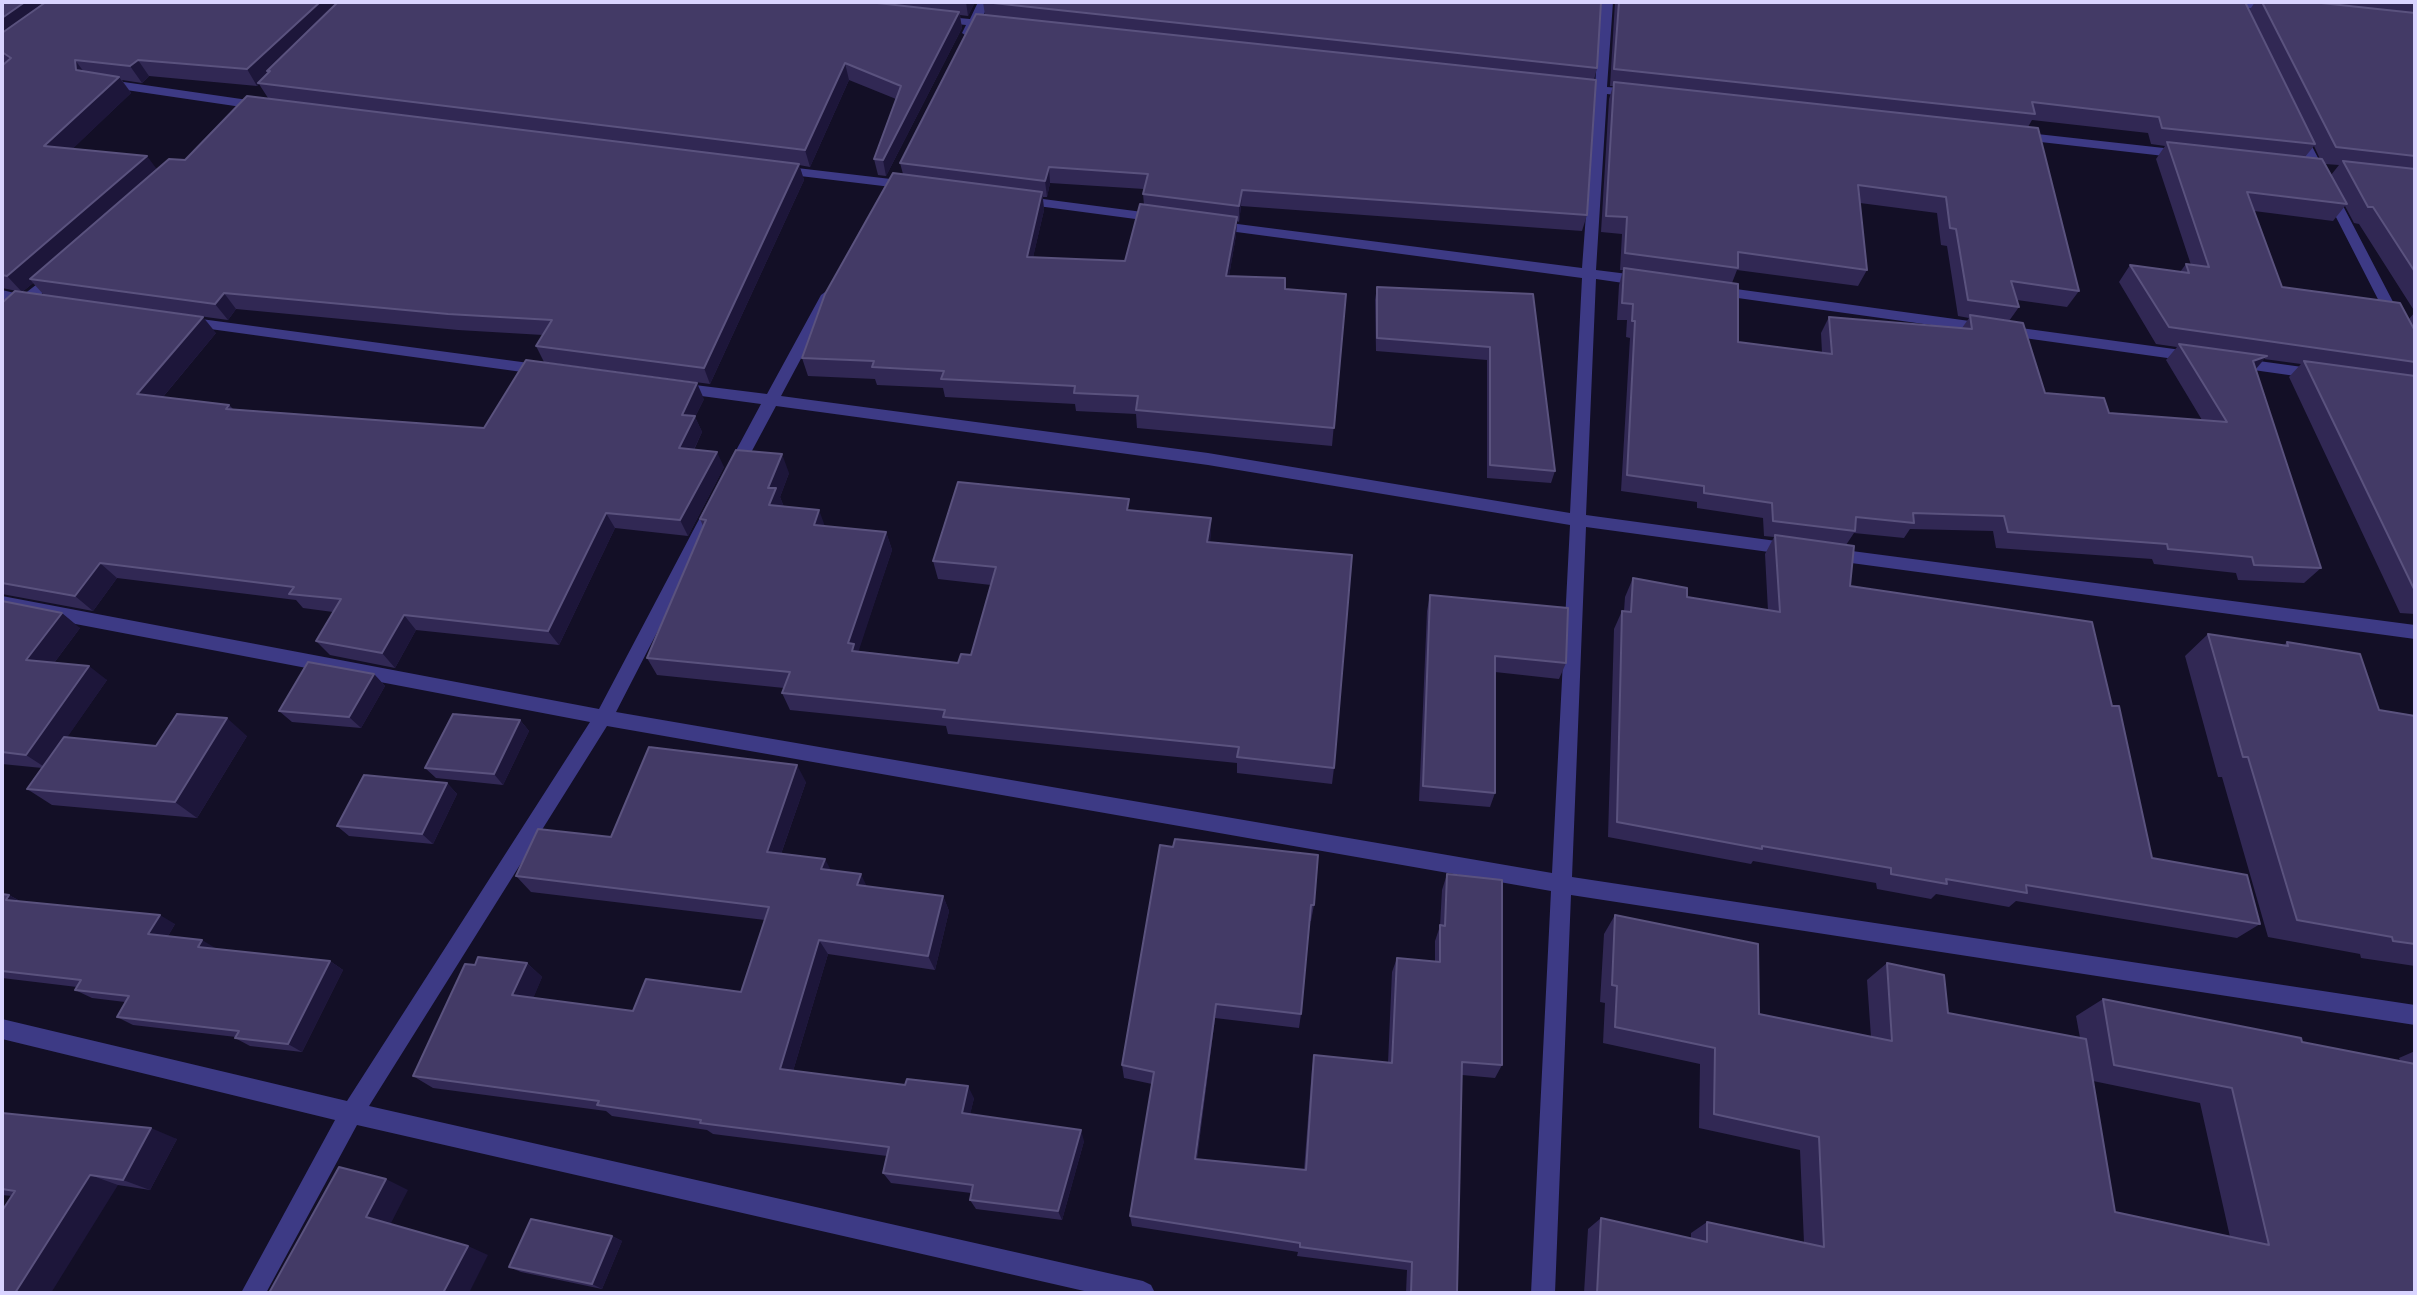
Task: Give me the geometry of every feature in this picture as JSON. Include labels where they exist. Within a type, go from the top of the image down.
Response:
[{"type":"street","points":[[961,47],[984,2]]},
{"type":"street","points":[[1543,1293],[1589,274],[1607,2]]},
{"type":"street","points":[[2214,2],[2237,7],[2291,10]]},
{"type":"street","points":[[918,17],[1015,27]]},
{"type":"street","points":[[93,82],[276,108]]},
{"type":"street","points":[[1556,85],[1642,94]]},
{"type":"street","points":[[2290,115],[2415,358]]},
{"type":"street","points":[[2000,134],[2193,155]]},
{"type":"street","points":[[888,189],[901,167]]},
{"type":"street","points":[[768,168],[888,189],[922,187]]},
{"type":"street","points":[[1003,198],[1167,219]]},
{"type":"street","points":[[1194,222],[1658,283]]},
{"type":"street","points":[[10,315],[66,265]]},
{"type":"street","points":[[253,1293],[352,1114],[603,717],[770,400],[839,277]]},
{"type":"street","points":[[1699,289],[2333,376]]},
{"type":"street","points":[[2,295],[53,304]]},
{"type":"street","points":[[164,319],[563,372]]},
{"type":"street","points":[[660,385],[1208,459],[1577,520],[2415,632]]},
{"type":"street","points":[[2,603],[603,717],[1561,884],[2415,1015]]},
{"type":"street","points":[[2,1029],[352,1114],[1143,1293]]},
{"type":"building","points":[[2,2],[25,2],[2,18]]},
{"type":"building","points":[[46,2],[320,2],[247,69],[138,60],[130,66],[75,60],[76,70],[119,77],[44,146],[147,156],[7,276],[2,275],[2,65],[11,58],[2,52],[2,33]]},
{"type":"building","points":[[338,2],[868,2],[959,12],[883,160],[874,159],[901,86],[845,63],[805,150],[258,83]]},
{"type":"building","points":[[984,2],[1601,2],[1597,68]]},
{"type":"building","points":[[1619,2],[2245,2],[2315,144],[2162,128],[2159,117],[2032,102],[2035,114],[1614,69]]},
{"type":"building","points":[[2262,2],[2312,2],[2415,13],[2415,156],[2336,147]]},
{"type":"building","points":[[976,14],[1596,80],[1587,215],[1242,190],[1239,206],[1143,194],[1148,174],[1049,167],[1045,181],[900,163]]},
{"type":"building","points":[[1614,82],[2038,128],[2079,291],[2011,281],[2019,307],[1968,300],[1956,229],[1950,228],[1946,197],[1858,185],[1867,270],[1738,252],[1738,268],[1625,253],[1627,217],[1606,216]]},
{"type":"building","points":[[247,96],[799,164],[704,368],[536,346],[552,320],[448,314],[224,293],[215,304],[30,279],[169,159],[185,160]]},
{"type":"building","points":[[2167,142],[2322,159],[2347,204],[2247,192],[2282,287],[2400,303],[2415,331],[2415,362],[2169,327],[2130,265],[2189,273],[2186,264],[2209,267]]},
{"type":"building","points":[[2343,161],[2415,169],[2415,272],[2373,207],[2368,207]]},
{"type":"building","points":[[893,173],[1042,192],[1027,257],[1125,261],[1140,204],[1237,217],[1226,276],[1285,278],[1285,289],[1346,294],[1334,428],[1136,410],[1138,396],[1074,393],[1075,386],[941,379],[944,371],[872,367],[874,361],[802,358],[825,294]]},
{"type":"building","points":[[1624,268],[1738,284],[1738,342],[1832,354],[1829,317],[1972,329],[1970,315],[2023,323],[2045,393],[2104,398],[2109,413],[2227,422],[2179,344],[2267,356],[2253,361],[2321,568],[2254,565],[2252,557],[2168,549],[2167,544],[2008,532],[2004,516],[1913,513],[1914,523],[1856,517],[1855,531],[1773,521],[1772,503],[1704,493],[1704,486],[1627,475],[1635,321],[1632,321],[1633,304],[1622,303]]},
{"type":"building","points":[[1377,287],[1533,294],[1555,471],[1490,465],[1490,347],[1377,338]]},
{"type":"building","points":[[15,291],[203,317],[137,394],[229,405],[226,409],[484,428],[526,360],[697,383],[682,415],[695,416],[679,448],[717,452],[680,520],[606,513],[548,631],[404,615],[382,653],[316,641],[341,599],[289,594],[294,587],[100,563],[75,596],[2,583],[2,303]]},
{"type":"building","points":[[2304,361],[2415,376],[2415,591]]},
{"type":"building","points":[[736,450],[782,454],[768,488],[776,488],[769,505],[819,510],[814,525],[886,532],[848,643],[854,644],[852,651],[958,663],[961,654],[971,655],[996,567],[933,561],[958,482],[1129,499],[1127,510],[1211,518],[1207,542],[1352,555],[1334,768],[1237,757],[1239,747],[943,717],[945,710],[782,693],[790,672],[647,658],[706,520],[700,519]]},
{"type":"building","points":[[1775,535],[1854,546],[1850,586],[2092,622],[2112,706],[2119,706],[2152,858],[2247,875],[2260,924],[2026,885],[2027,893],[1946,879],[1947,884],[1891,874],[1891,868],[1762,846],[1762,849],[1617,822],[1622,611],[1631,612],[1633,578],[1687,588],[1687,597],[1780,612]]},
{"type":"building","points":[[1430,595],[1568,608],[1566,663],[1495,656],[1495,793],[1423,786]]},
{"type":"building","points":[[2,601],[62,613],[26,660],[89,666],[26,755],[2,752]]},
{"type":"building","points":[[2208,634],[2288,646],[2287,642],[2360,654],[2379,710],[2415,716],[2415,944],[2393,941],[2392,937],[2297,920],[2248,757],[2243,757]]},
{"type":"building","points":[[308,662],[374,674],[349,717],[279,711]]},
{"type":"building","points":[[177,714],[227,718],[175,802],[27,789],[64,737],[156,746]]},
{"type":"building","points":[[453,714],[520,720],[494,774],[425,768]]},
{"type":"building","points":[[649,747],[797,765],[767,852],[825,859],[821,869],[861,874],[857,885],[943,896],[928,956],[819,940],[780,1069],[905,1085],[907,1079],[968,1086],[962,1113],[1081,1130],[1058,1211],[970,1200],[973,1185],[883,1173],[889,1147],[700,1123],[701,1120],[597,1105],[599,1101],[413,1076],[465,964],[475,965],[478,957],[527,963],[512,995],[633,1011],[646,979],[741,992],[769,907],[516,876],[538,829],[611,837]]},
{"type":"building","points":[[364,775],[447,783],[422,834],[337,826]]},
{"type":"building","points":[[1175,839],[1318,855],[1301,1014],[1216,1004],[1195,1159],[1306,1170],[1314,1055],[1392,1063],[1397,958],[1440,962],[1440,925],[1445,926],[1447,874],[1502,880],[1502,1065],[1462,1062],[1457,1293],[1411,1293],[1412,1262],[1300,1247],[1300,1243],[1130,1216],[1154,1072],[1122,1065],[1160,845],[1173,847]]},
{"type":"building","points":[[2,894],[9,895],[6,900],[160,915],[148,934],[202,940],[198,947],[330,961],[288,1044],[235,1038],[239,1031],[117,1017],[129,996],[75,990],[81,980],[2,971]]},
{"type":"building","points":[[1615,915],[1758,944],[1759,1014],[1892,1041],[1887,963],[1944,975],[1948,1013],[2086,1039],[2115,1212],[2269,1245],[2232,1088],[2114,1065],[2103,999],[2301,1038],[2302,1042],[2415,1064],[2415,1293],[1597,1293],[1601,1218],[1707,1242],[1707,1222],[1824,1247],[1819,1137],[1714,1114],[1715,1048],[1615,1027],[1617,986],[1612,985]]},
{"type":"building","points":[[2,1113],[151,1128],[123,1180],[90,1175],[15,1293],[2,1293],[2,1211],[15,1191],[2,1189]]},
{"type":"building","points":[[339,1167],[386,1179],[366,1217],[468,1246],[443,1293],[269,1293]]},
{"type":"building","points":[[531,1219],[612,1236],[592,1284],[509,1267]]}]
